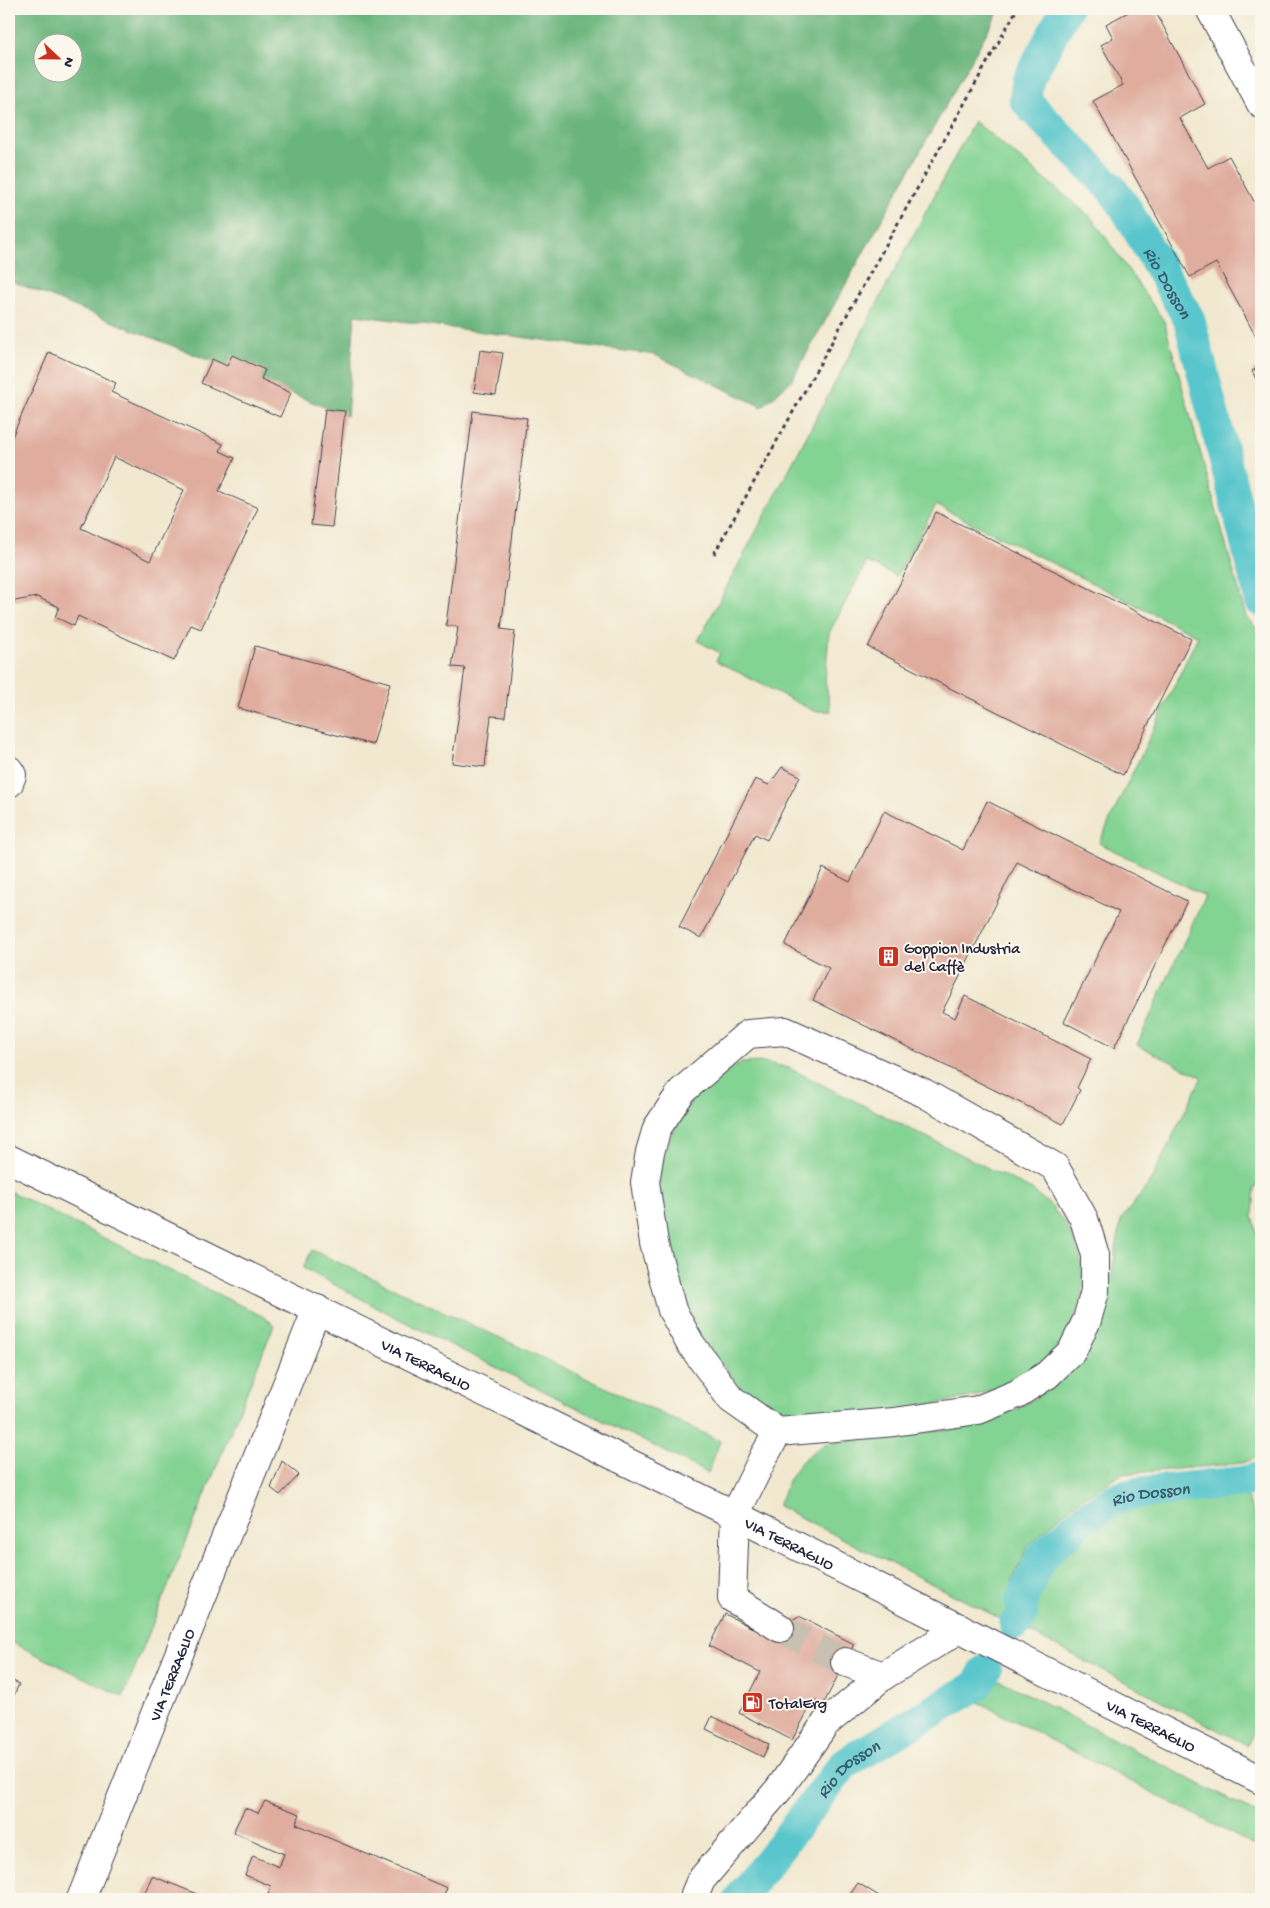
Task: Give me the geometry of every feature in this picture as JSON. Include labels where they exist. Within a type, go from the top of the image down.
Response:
[{"type":"main road","points":[[1210,9],[1261,104]]},
{"type":"main road","points":[[9,770],[12,775],[9,783]]},
{"type":"main road","points":[[784,1031],[924,1092],[1056,1167],[1084,1219],[1095,1255],[1095,1291],[1086,1320],[1072,1351],[1046,1375],[1016,1394],[978,1410],[894,1422],[778,1432],[731,1399],[685,1334],[672,1310],[654,1243],[645,1182],[650,1152],[657,1128],[682,1091],[748,1034],[784,1031]]},
{"type":"main road","name":"VIA TERRAGLIO","points":[[9,1159],[736,1515],[1260,1775]]},
{"type":"main road","name":"VIA TERRAGLIO","points":[[81,1899],[317,1309]]},
{"type":"main road","points":[[778,1432],[764,1456],[736,1515],[732,1598],[780,1628]]},
{"type":"main road","points":[[697,1899],[695,1894],[701,1880],[779,1789],[825,1724],[882,1676],[961,1628]]},
{"type":"main road","points":[[845,1662],[882,1676]]},
{"type":"path","points":[[714,554],[1017,9]]},
{"type":"green space","points":[[9,9],[1000,9],[792,380],[762,407],[655,355],[355,315],[347,416],[9,280]]},
{"type":"green space","points":[[974,121],[1092,218],[1164,321],[1246,617],[1261,632],[1261,1175],[1255,1189],[1253,1216],[1261,1251],[1261,1456],[1242,1463],[1122,1474],[1072,1505],[1028,1546],[1012,1581],[1018,1586],[1007,1622],[778,1506],[786,1485],[795,1470],[806,1457],[825,1444],[964,1428],[999,1417],[1024,1405],[1056,1385],[1083,1359],[1100,1325],[1109,1291],[1121,1220],[1150,1182],[1202,1077],[1137,1045],[1205,896],[1099,843],[1198,636],[936,505],[897,576],[867,562],[829,633],[825,680],[831,711],[814,711],[716,661],[720,653],[698,641]]},
{"type":"green space","points":[[763,1062],[789,1068],[1032,1190],[1050,1205],[1067,1225],[1080,1255],[1084,1287],[1077,1314],[1061,1344],[1038,1366],[1011,1383],[975,1396],[895,1412],[798,1414],[777,1411],[759,1403],[739,1386],[700,1336],[685,1303],[667,1243],[659,1180],[664,1154],[673,1131],[694,1097],[721,1075],[741,1063]]},
{"type":"green space","points":[[9,1191],[264,1317],[274,1325],[123,1697],[9,1641]]},
{"type":"green space","points":[[312,1250],[720,1441],[708,1473],[403,1321],[303,1268]]},
{"type":"green space","points":[[1246,1496],[1261,1529],[1261,1722],[1247,1745],[1027,1631],[1034,1617],[1036,1598],[1051,1563],[1085,1533],[1110,1515],[1150,1502]]},
{"type":"green space","points":[[1000,1680],[1261,1816],[1261,1849],[976,1701]]},
{"type":"building","points":[[1134,9],[1154,9],[1205,104],[1180,118],[1208,168],[1229,156],[1261,214],[1261,346],[1216,263],[1190,277],[1093,101],[1123,85],[1101,45],[1113,38],[1106,24]]},
{"type":"building","points":[[480,350],[503,353],[496,395],[474,392]]},
{"type":"building","points":[[49,352],[116,383],[111,392],[223,444],[220,451],[235,458],[219,491],[258,508],[201,629],[191,625],[174,661],[78,616],[74,626],[55,617],[59,607],[37,597],[9,602],[9,444]],"holes":[[[114,457],[184,490],[150,561],[81,528]]]},
{"type":"building","points":[[232,355],[265,370],[261,379],[291,393],[280,417],[201,383],[212,359],[227,366]]},
{"type":"building","points":[[1261,366],[1261,389],[1252,371]]},
{"type":"building","points":[[325,409],[345,411],[332,527],[311,525]]},
{"type":"building","points":[[473,411],[527,418],[501,629],[515,631],[505,717],[491,716],[485,767],[452,763],[465,668],[452,667],[458,627],[446,625]]},
{"type":"building","points":[[936,512],[1191,639],[1123,775],[868,647]]},
{"type":"building","points":[[255,646],[390,683],[373,745],[238,708]]},
{"type":"building","points":[[782,767],[800,776],[767,840],[755,834],[701,938],[679,927],[755,779],[769,785]]},
{"type":"building","name":"Goppion Industria del Caffè","points":[[987,801],[1187,901],[1114,1048],[1064,1022],[1119,912],[1017,862],[942,1012],[955,1018],[965,996],[1091,1059],[1077,1088],[1080,1090],[1063,1124],[813,1000],[829,968],[785,945],[823,868],[850,882],[884,811],[963,850]]},
{"type":"building","points":[[282,1461],[299,1475],[280,1495],[271,1488]]},
{"type":"building","points":[[725,1614],[766,1635],[799,1616],[854,1644],[823,1705],[814,1700],[792,1740],[739,1713],[760,1672],[709,1646]]},
{"type":"building","points":[[9,1679],[19,1684],[9,1706]]},
{"type":"building","points":[[712,1716],[769,1744],[763,1757],[706,1729]]},
{"type":"building","points":[[265,1801],[300,1814],[296,1824],[447,1888],[442,1899],[281,1899],[268,1894],[271,1886],[245,1875],[253,1856],[279,1867],[284,1854],[233,1832],[245,1808],[258,1813]]},
{"type":"building","points":[[152,1876],[210,1899],[142,1899]]},
{"type":"building","points":[[858,1883],[884,1899],[847,1899]]},
{"type":"waterway","name":"Rio Dosson","points":[[1066,9],[1028,80],[1025,99],[1112,189],[1125,207],[1189,319],[1261,601]]},
{"type":"waterway","name":"Rio Dosson","points":[[1015,1624],[1022,1615],[1021,1601],[1042,1556],[1083,1519],[1115,1499],[1137,1493],[1243,1482],[1261,1477]]},
{"type":"waterway","name":"Rio Dosson","points":[[739,1899],[845,1763],[976,1686],[986,1670]]},
{"type":"tunnel","points":[[780,1628],[845,1662]]},
{"type":"place","name":"Goppion Industria del Caffè","points":[[888,956]]},
{"type":"place","name":"TotalErg","points":[[753,1702]]}]
